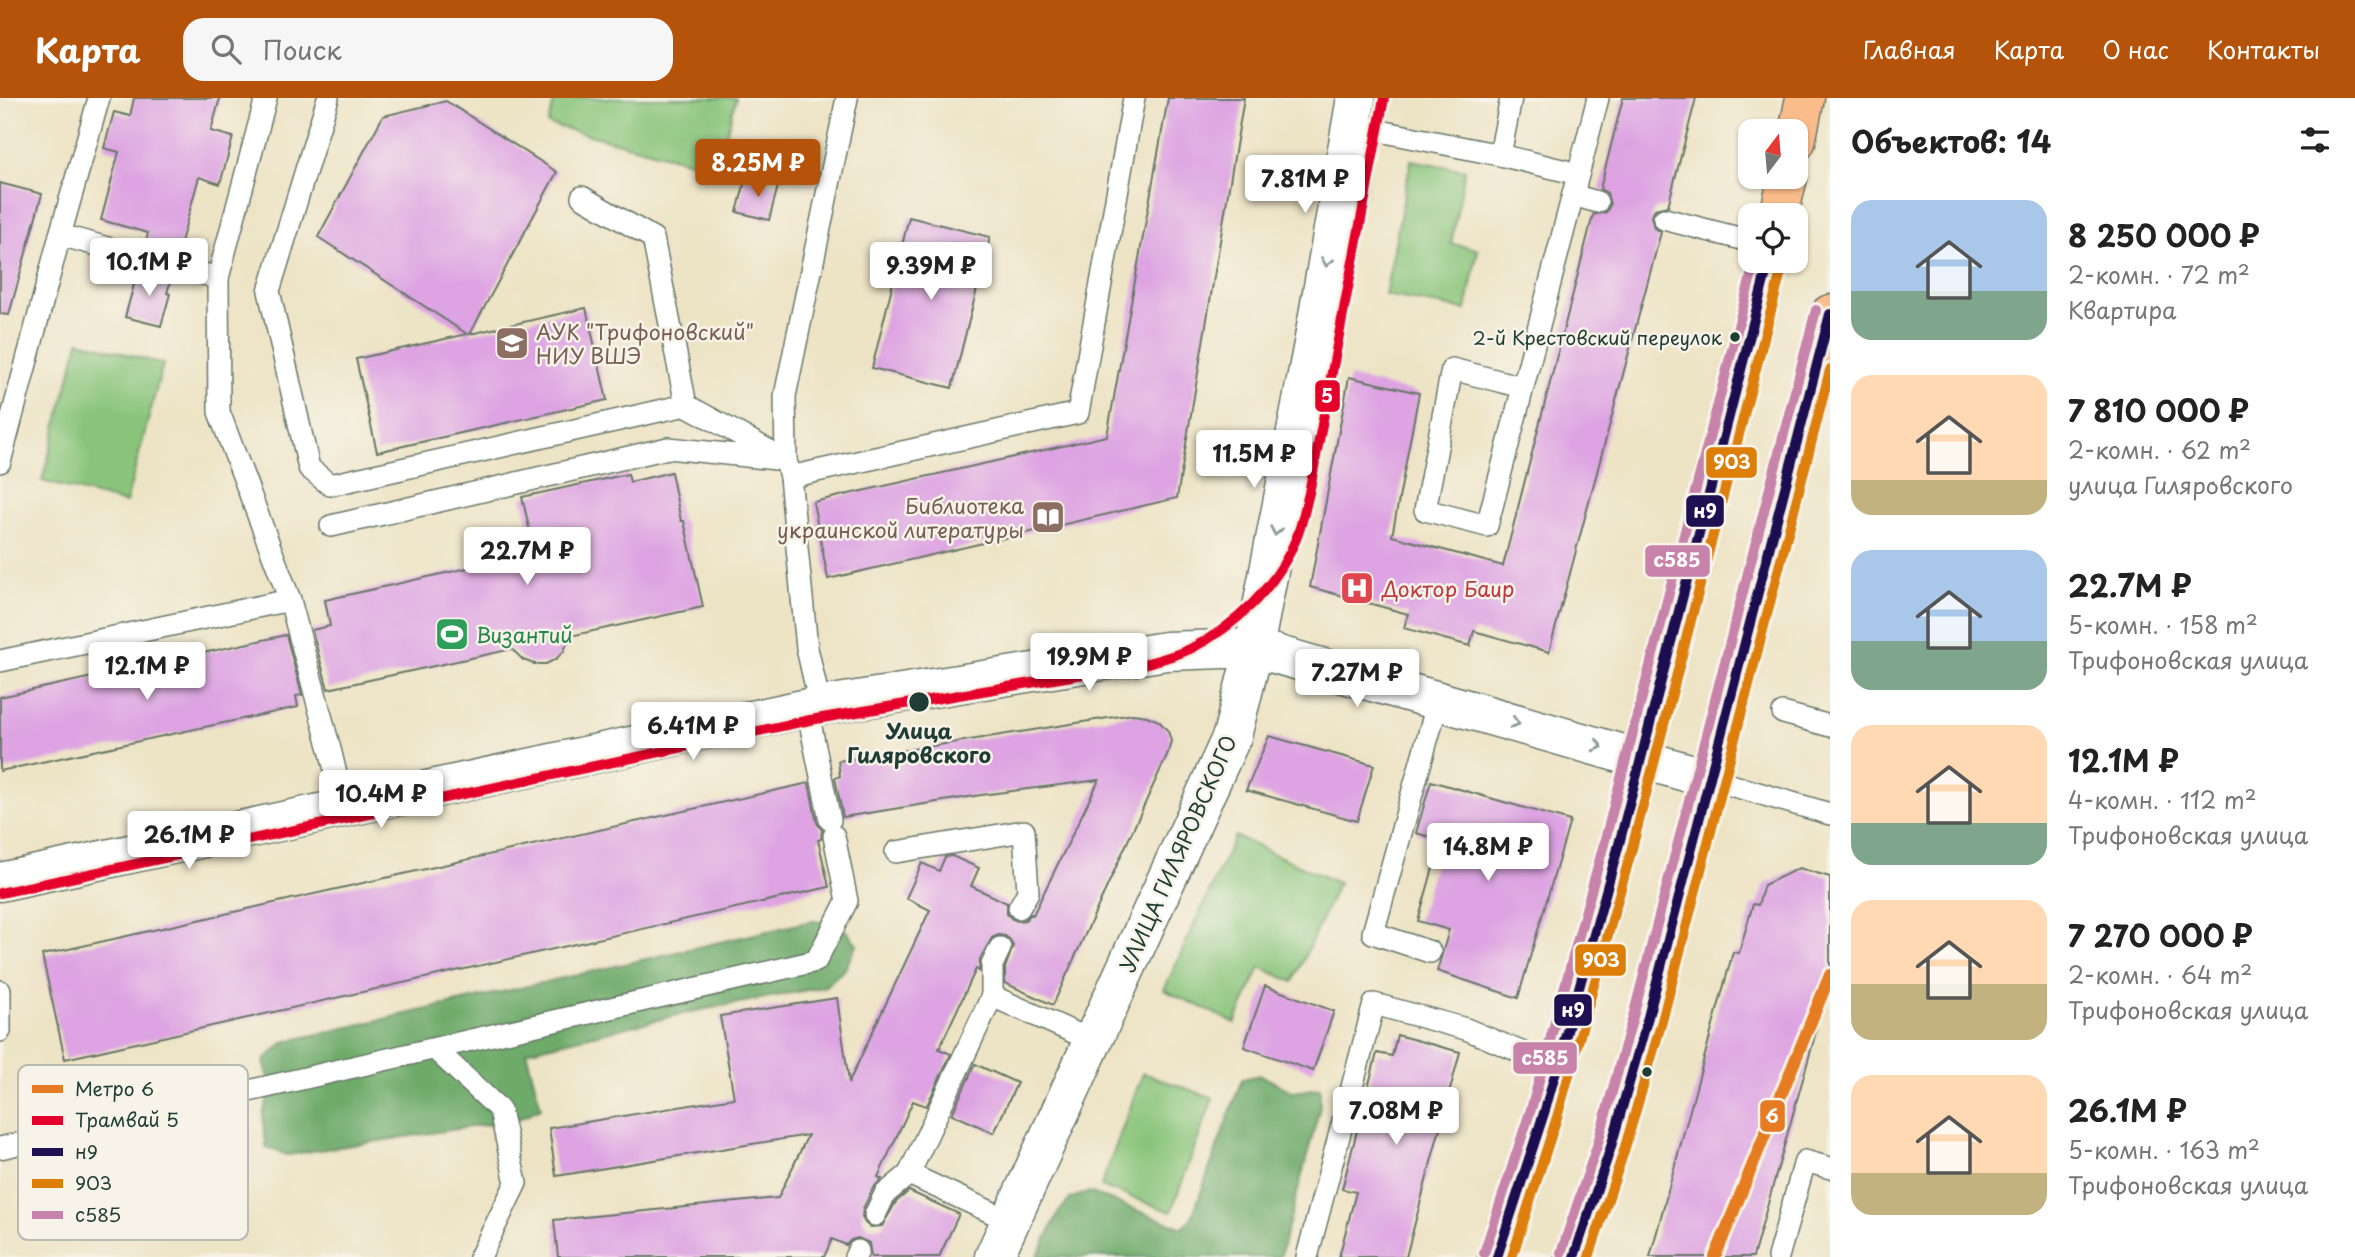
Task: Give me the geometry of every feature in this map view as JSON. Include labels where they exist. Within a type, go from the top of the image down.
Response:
[{"type":"main road","points":[[1801,119],[1805,98]]},
{"type":"main road","points":[[1497,1257],[1557,1067],[1642,759],[1766,273]]},
{"type":"main road","points":[[1574,1257],[1648,1017],[1830,314]]},
{"type":"street","name":"УЛИЦА ГИЛЯРОВСКОГО","points":[[994,1257],[1232,736],[1254,648],[1313,344],[1353,111]]},
{"type":"street","points":[[0,882],[813,707],[1166,651],[1254,648],[1710,779]]},
{"type":"lane","points":[[0,462],[99,98]]},
{"type":"lane","points":[[266,98],[218,278],[219,412],[290,600],[344,808]]},
{"type":"lane","points":[[328,98],[268,291],[309,468],[330,485],[687,405],[788,468]]},
{"type":"lane","points":[[248,1092],[816,961],[847,901],[832,828],[813,707],[788,468],[785,396],[847,98]]},
{"type":"lane","points":[[331,526],[667,448],[788,468],[1078,413],[1134,98]]},
{"type":"lane","points":[[1500,155],[1511,98]]},
{"type":"lane","points":[[1522,387],[1452,369],[1425,510],[1487,526],[1598,98]]},
{"type":"lane","points":[[1353,111],[1500,155],[1578,174]]},
{"type":"lane","points":[[1573,195],[1597,202]]},
{"type":"lane","points":[[582,197],[653,238],[687,405]]},
{"type":"lane","points":[[1664,219],[1738,238]]},
{"type":"lane","points":[[60,235],[218,278]]},
{"type":"lane","points":[[0,661],[290,600]]},
{"type":"lane","points":[[1430,952],[1373,933],[1438,701]]},
{"type":"lane","points":[[1783,713],[1830,726]]},
{"type":"lane","points":[[1710,779],[1830,814]]},
{"type":"lane","points":[[896,852],[1024,831],[1028,892],[1020,908]]},
{"type":"lane","points":[[875,1215],[885,1194],[909,1174],[992,996],[992,965],[1000,948]]},
{"type":"lane","points":[[0,991],[0,1031]]},
{"type":"lane","points":[[992,996],[1093,1041]]},
{"type":"lane","points":[[1307,1257],[1374,1004],[1466,1029],[1557,1067]]},
{"type":"lane","points":[[435,1049],[500,1110],[516,1183],[480,1257]]},
{"type":"lane","points":[[0,1148],[18,1144]]},
{"type":"lane","points":[[1778,1257],[1805,1161],[1830,1168]]},
{"type":"lane","points":[[909,1174],[1010,1221]]},
{"type":"green space","points":[[555,98],[736,98],[717,169],[548,124]]},
{"type":"green space","points":[[1411,160],[1465,170],[1451,244],[1478,249],[1466,310],[1385,295]]},
{"type":"green space","points":[[79,341],[163,364],[126,503],[42,481]]},
{"type":"green space","points":[[1235,836],[1338,883],[1293,982],[1260,967],[1235,1023],[1164,990]]},
{"type":"green space","points":[[812,921],[839,923],[857,944],[845,969],[824,987],[695,1011],[526,1051],[541,1108],[516,1120],[287,1155],[266,1147],[263,1114],[271,1088],[264,1061],[284,1042]]},
{"type":"green space","points":[[1143,1073],[1213,1098],[1171,1212],[1101,1186]]},
{"type":"green space","points":[[1260,1075],[1293,1092],[1320,1088],[1320,1107],[1280,1257],[1037,1257],[1059,1212],[1071,1198],[1089,1192],[1183,1228],[1192,1217],[1242,1079]]},
{"type":"building","points":[[134,98],[220,98],[211,131],[233,137],[220,184],[199,177],[178,253],[145,245],[148,233],[101,220],[119,152],[104,148],[114,112],[130,116]]},
{"type":"building","points":[[1168,98],[1244,98],[1177,498],[828,579],[813,502],[1107,436]]},
{"type":"building","points":[[1623,98],[1696,98],[1668,206],[1655,209],[1651,216],[1654,228],[1661,232],[1549,652],[1474,631],[1470,646],[1404,628],[1408,614],[1310,587],[1349,377],[1419,393],[1392,536],[1503,566],[1593,215],[1606,212],[1610,205],[1607,193],[1600,189]]},
{"type":"building","points":[[446,101],[557,172],[470,334],[586,308],[607,400],[377,452],[356,359],[467,334],[318,237],[383,116]]},
{"type":"building","points":[[746,178],[778,186],[769,220],[737,212]]},
{"type":"building","points":[[0,183],[42,194],[9,315],[0,314]]},
{"type":"building","points":[[909,217],[990,237],[952,388],[872,368]]},
{"type":"building","points":[[138,270],[171,279],[167,293],[170,294],[161,326],[125,317]]},
{"type":"building","points":[[671,472],[703,607],[570,636],[564,651],[546,664],[523,660],[512,649],[328,689],[312,630],[330,626],[325,600],[535,553],[522,497],[628,474],[630,482]]},
{"type":"building","points":[[286,635],[302,695],[296,696],[298,707],[0,771],[0,697]]},
{"type":"building","points":[[1133,714],[1159,721],[1168,731],[1171,741],[1168,753],[1053,1005],[1005,983],[1005,968],[1013,946],[1005,936],[992,938],[980,959],[979,971],[976,969],[939,1049],[951,1054],[928,1103],[926,1106],[913,1101],[878,1177],[882,1179],[873,1188],[863,1209],[862,1217],[865,1223],[870,1227],[882,1226],[896,1202],[909,1191],[959,1214],[939,1257],[871,1257],[869,1243],[858,1238],[846,1245],[832,1239],[824,1257],[558,1257],[554,1220],[778,1198],[808,1135],[556,1176],[549,1128],[734,1098],[720,1016],[837,998],[849,1082],[930,910],[906,898],[922,863],[939,871],[945,857],[952,856],[979,868],[971,886],[1007,903],[1007,914],[1012,919],[1025,920],[1033,915],[1099,780],[843,817],[835,778],[840,776],[838,761]]},
{"type":"building","points":[[1269,736],[1374,765],[1357,821],[1246,790]]},
{"type":"building","points":[[1431,781],[1570,821],[1518,998],[1437,971],[1449,930],[1418,921],[1441,840],[1416,833]]},
{"type":"building","points":[[809,783],[817,823],[822,830],[821,839],[818,840],[829,887],[65,1059],[42,955]]},
{"type":"building","points":[[1799,868],[1830,877],[1830,982],[1753,1257],[1650,1257],[1733,952],[1739,953],[1753,904],[1758,905],[1764,885]]},
{"type":"building","points":[[1265,986],[1334,1011],[1313,1071],[1244,1047]]},
{"type":"building","points":[[1397,1035],[1460,1052],[1406,1257],[1339,1257],[1356,1192],[1342,1189],[1377,1053],[1392,1056]]},
{"type":"building","points":[[975,1064],[1017,1083],[994,1133],[952,1114]]},
{"type":"metro line","name":"6","points":[[1715,1257],[1830,975]]},
{"type":"tram line","name":"5","points":[[0,893],[810,720],[1144,664],[1179,654],[1207,640],[1238,617],[1266,589],[1288,556],[1300,528],[1309,493],[1384,98]]},
{"type":"transit line","name":"с585","points":[[1484,1253],[1532,1106],[1604,844],[1752,273]]},
{"type":"transit line","name":"н9","points":[[1497,1257],[1545,1110],[1618,848],[1766,273]]},
{"type":"transit line","name":"903","points":[[1512,1257],[1558,1114],[1631,852],[1781,273]]},
{"type":"transit line","name":"с585","points":[[1561,1253],[1597,1146],[1634,1013],[1816,310]]},
{"type":"transit line","name":"н9","points":[[1574,1257],[1610,1150],[1648,1017],[1830,314]]},
{"type":"transit line","name":"903","points":[[1589,1257],[1662,1021],[1830,370]]},
{"type":"place","name":"2-й Крестовский переулок","points":[[1735,337]]},
{"type":"place","name":"АУК \"Трифоновский\" НИУ ВШЭ","points":[[512,343]]},
{"type":"place","name":"Библиотека украинской литературы","points":[[1048,517]]},
{"type":"place","name":"Доктор Баир","points":[[1357,588]]},
{"type":"place","name":"Византий","points":[[452,634]]},
{"type":"place","name":"Улица Гиляровского","points":[[919,702]]}]
